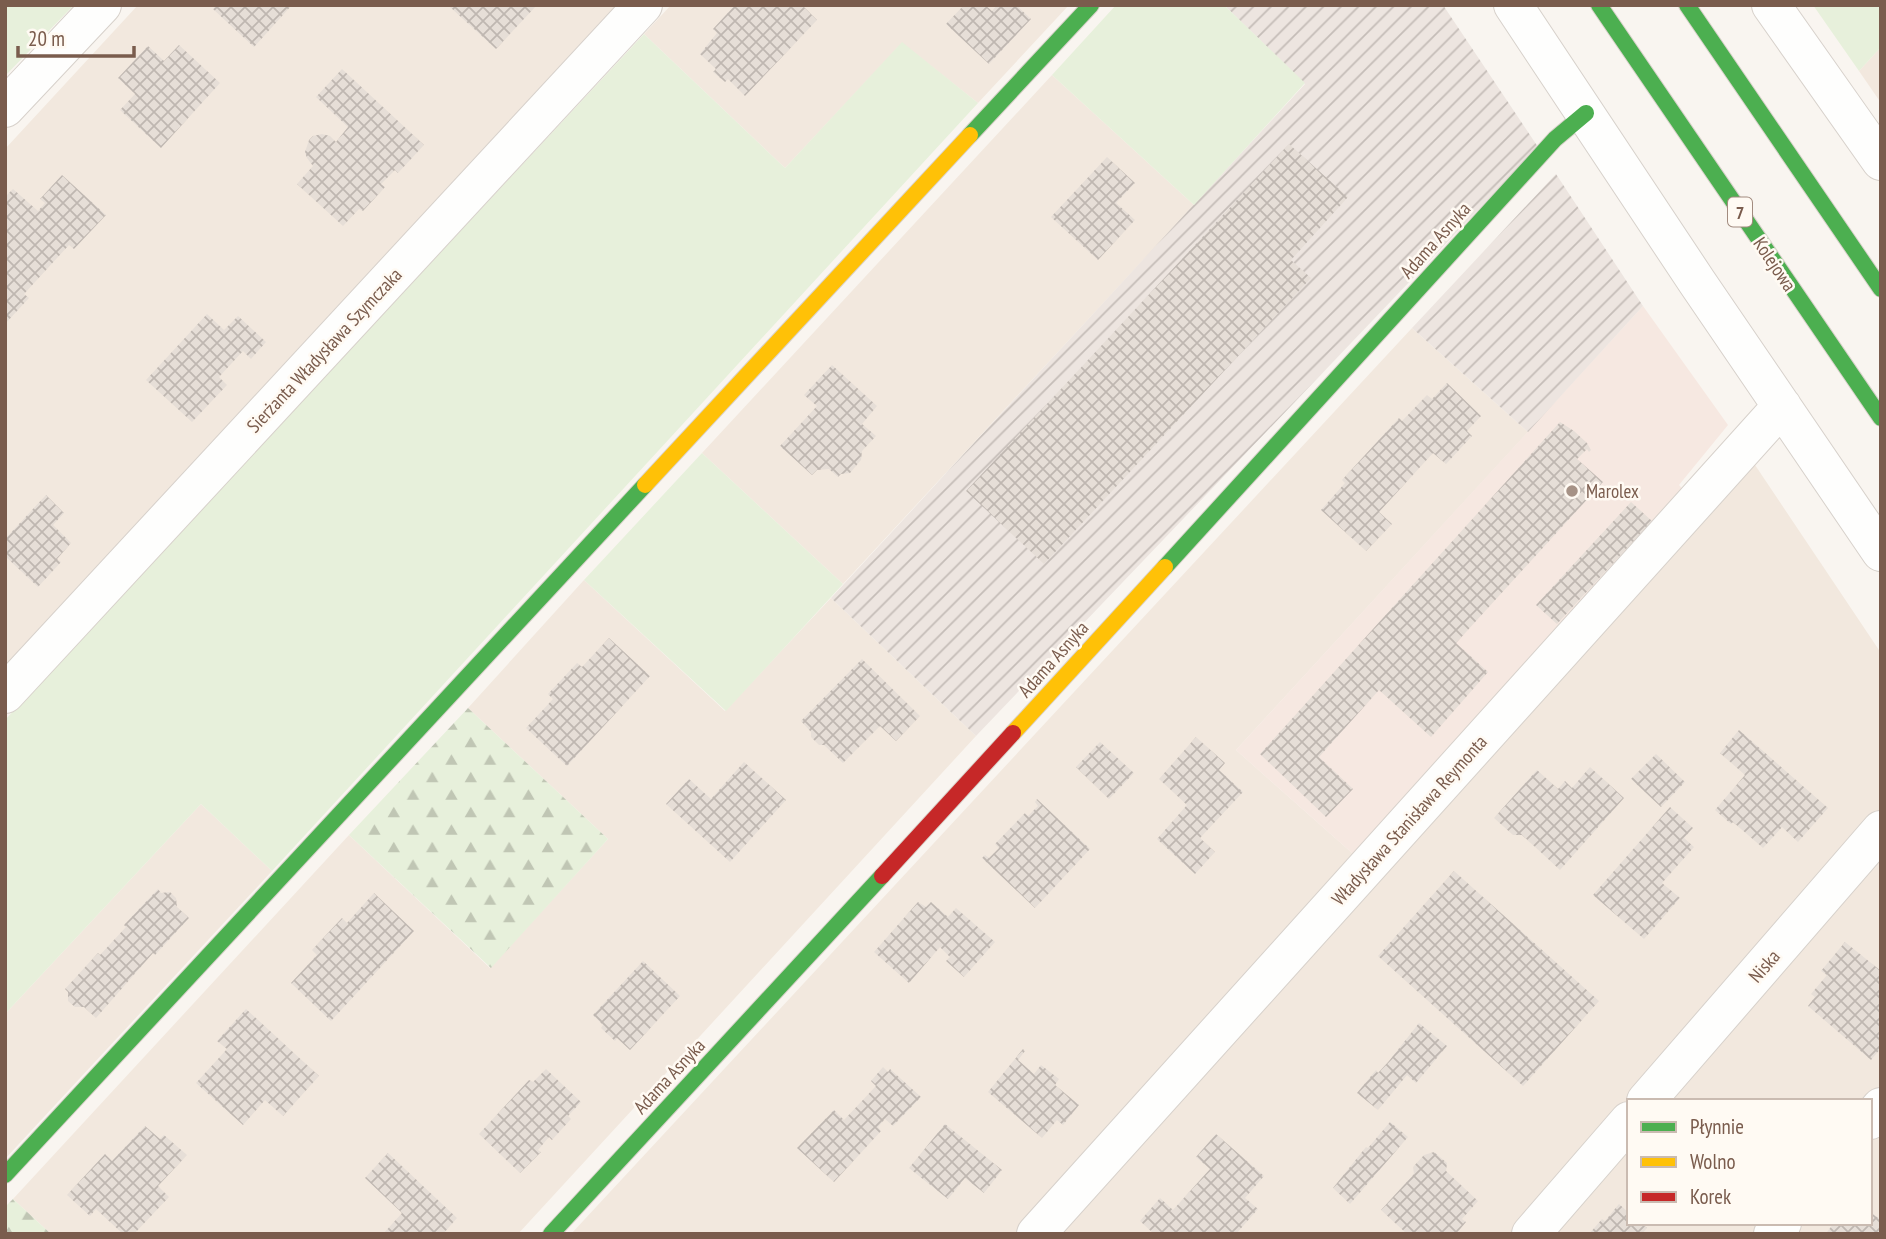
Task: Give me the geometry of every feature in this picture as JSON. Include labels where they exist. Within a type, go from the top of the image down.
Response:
[{"type":"main road","points":[[5,1175],[1091,5]]},
{"type":"main road","name":"Kolejowa","points":[[1598,5],[1881,418]]},
{"type":"main road","points":[[1687,5],[1881,289]]},
{"type":"main road","name":"Adama Asnyka","points":[[551,1234],[1011,736],[1555,139],[1586,113]]},
{"type":"street","points":[[5,108],[102,5]]},
{"type":"street","name":"Sierżanta Władysława Szymczaka","points":[[5,694],[643,5]]},
{"type":"street","points":[[1513,5],[1703,292],[1881,552]]},
{"type":"street","points":[[1771,5],[1881,161]]},
{"type":"street","name":"Władysława Stanisława Reymonta","points":[[1036,1234],[1782,406]]},
{"type":"street","name":"Niska","points":[[1648,1099],[1881,830]]},
{"type":"street","points":[[1531,1234],[1627,1123]]},
{"type":"shaded area","points":[[138,5],[621,5],[5,673],[5,149]]},
{"type":"shaded area","points":[[671,5],[1069,5],[978,103],[902,43],[785,168],[644,34]]},
{"type":"shaded area","points":[[1224,5],[1443,5],[1538,147],[976,736],[831,598],[1305,84]]},
{"type":"shaded area","points":[[1881,47],[1881,103],[1859,71]]},
{"type":"shaded area","points":[[1052,75],[1194,205],[843,584],[702,453]]},
{"type":"shaded area","points":[[1556,174],[1643,306],[1528,432],[1412,328]]},
{"type":"shaded area","points":[[1643,306],[1728,425],[1679,485],[1688,495],[1360,860],[1236,750]]},
{"type":"shaded area","points":[[1412,328],[1528,432],[1236,750],[1360,860],[1019,1234],[571,1234]]},
{"type":"shaded area","points":[[1755,465],[1881,653],[1881,810],[1632,1099],[1627,1099],[1627,1104],[1515,1234],[1058,1234]]},
{"type":"shaded area","points":[[584,580],[725,711],[831,598],[976,736],[518,1234],[51,1234],[13,1199],[349,835],[490,968],[608,839],[468,708]]},
{"type":"shaded area","points":[[201,804],[272,871],[5,1159],[5,1014]]},
{"type":"shaded area","points":[[1881,845],[1881,1098],[1872,1100],[1663,1099]]},
{"type":"shaded area","points":[[1881,1119],[1881,1234],[1783,1234],[1790,1225],[1872,1225],[1872,1129]]},
{"type":"shaded area","points":[[1627,1140],[1627,1225],[1771,1225],[1764,1234],[1546,1234]]},
{"type":"green space","points":[[5,5],[74,5],[5,76]]},
{"type":"green space","points":[[1116,5],[1224,5],[1305,83],[1194,205],[1052,75]]},
{"type":"green space","points":[[1813,5],[1881,5],[1881,47],[1859,71]]},
{"type":"green space","points":[[644,34],[785,168],[902,42],[978,103],[272,871],[201,804],[5,1014],[5,720]]},
{"type":"green space","points":[[702,453],[843,584],[726,711],[584,580]]},
{"type":"green space","points":[[468,708],[608,839],[491,968],[349,835]]},
{"type":"green space","points":[[13,1199],[51,1234],[5,1234],[5,1207]]},
{"type":"building","points":[[216,5],[292,5],[254,47],[213,9]]},
{"type":"building","points":[[537,5],[496,49],[450,7]]},
{"type":"building","points":[[735,5],[802,5],[817,20],[745,96],[728,79],[725,82],[713,72],[716,69],[700,54],[717,33],[713,29]]},
{"type":"building","points":[[964,5],[985,5],[992,11],[997,5],[1016,5],[1031,19],[989,64],[946,24]]},
{"type":"building","points":[[179,45],[220,83],[161,148],[120,110],[135,94],[118,78],[148,46],[164,61]]},
{"type":"building","points":[[342,69],[424,145],[398,173],[395,170],[381,184],[385,187],[363,211],[359,209],[343,226],[297,184],[313,166],[305,152],[309,140],[322,134],[330,136],[336,142],[348,127],[316,97]]},
{"type":"building","points":[[1289,144],[1348,197],[1291,260],[1311,278],[1044,564],[966,491]]},
{"type":"building","points":[[1107,157],[1135,183],[1116,203],[1135,220],[1098,260],[1051,217]]},
{"type":"building","points":[[62,175],[106,215],[74,249],[69,245],[24,294],[29,298],[5,324],[5,197],[13,189],[38,211],[45,203],[40,199]]},
{"type":"building","points":[[207,314],[224,330],[238,316],[266,342],[251,359],[243,351],[219,377],[227,385],[192,422],[146,380]]},
{"type":"building","points":[[832,365],[877,406],[862,424],[876,436],[862,451],[861,460],[850,473],[838,477],[829,469],[817,470],[812,475],[780,446],[817,406],[804,395]]},
{"type":"building","points":[[1447,383],[1481,416],[1467,431],[1472,436],[1446,464],[1433,453],[1379,512],[1392,524],[1366,551],[1321,510],[1345,483],[1342,480],[1399,418],[1402,421],[1427,395],[1432,399]]},
{"type":"building","points":[[1560,422],[1587,443],[1591,450],[1589,452],[1587,449],[1577,459],[1603,482],[1456,643],[1488,672],[1431,737],[1379,690],[1319,757],[1353,789],[1326,817],[1260,754]]},
{"type":"building","points":[[46,495],[64,513],[53,525],[71,543],[57,559],[61,562],[38,587],[5,556],[5,539]]},
{"type":"building","points":[[1631,502],[1652,521],[1557,624],[1536,605]]},
{"type":"building","points":[[609,638],[650,676],[567,766],[526,728],[553,699],[548,694],[577,663],[582,667]]},
{"type":"building","points":[[862,659],[920,716],[896,741],[880,726],[843,763],[811,737],[811,732],[801,721]]},
{"type":"building","points":[[1739,730],[1828,808],[1798,842],[1782,827],[1763,848],[1715,810],[1745,775],[1720,753]]},
{"type":"building","points":[[1196,737],[1225,763],[1219,770],[1243,792],[1200,838],[1215,852],[1195,874],[1157,839],[1187,805],[1159,779]]},
{"type":"building","points":[[1100,742],[1134,773],[1109,799],[1076,767]]},
{"type":"building","points":[[1656,754],[1685,782],[1661,807],[1631,779]]},
{"type":"building","points":[[744,762],[786,800],[730,862],[666,804],[689,779],[711,799]]},
{"type":"building","points":[[1590,767],[1624,798],[1560,870],[1522,835],[1513,835],[1494,818],[1537,770],[1558,789],[1565,781],[1572,788]]},
{"type":"building","points":[[1037,799],[1090,849],[1035,908],[982,858],[985,855],[989,858],[999,848],[995,844],[1025,813],[1028,816],[1038,806],[1035,802]]},
{"type":"building","points":[[1670,807],[1693,828],[1684,838],[1694,847],[1662,883],[1680,898],[1644,939],[1593,895]]},
{"type":"building","points":[[1454,871],[1599,1001],[1523,1086],[1378,956]]},
{"type":"building","points":[[158,889],[161,893],[170,892],[176,898],[177,907],[189,918],[155,955],[153,953],[96,1018],[84,1007],[75,1007],[68,1001],[68,992],[65,989],[98,953],[100,955]]},
{"type":"building","points":[[374,893],[414,931],[331,1021],[291,983],[317,955],[312,950],[342,918],[347,923]]},
{"type":"building","points":[[918,902],[926,907],[931,902],[948,917],[956,908],[995,942],[964,977],[946,961],[950,957],[940,947],[909,983],[874,952]]},
{"type":"building","points":[[1845,942],[1881,971],[1881,1048],[1871,1060],[1808,1006],[1815,997],[1811,994],[1827,975],[1821,971]]},
{"type":"building","points":[[643,961],[680,996],[630,1050],[601,1028],[603,1025],[593,1015]]},
{"type":"building","points":[[246,1009],[319,1076],[283,1116],[265,1100],[243,1125],[196,1083],[227,1049],[217,1041]]},
{"type":"building","points":[[1419,1023],[1447,1046],[1416,1083],[1407,1075],[1378,1110],[1357,1093],[1376,1070],[1378,1073],[1389,1061]]},
{"type":"building","points":[[1023,1049],[1025,1051],[1018,1060],[1034,1074],[1041,1065],[1059,1079],[1055,1085],[1079,1105],[1063,1125],[1057,1120],[1042,1138],[988,1092]]},
{"type":"building","points":[[883,1067],[888,1072],[890,1069],[921,1097],[893,1126],[885,1119],[878,1127],[881,1131],[834,1182],[797,1148],[834,1110],[844,1120],[876,1086],[871,1081]]},
{"type":"building","points":[[546,1069],[581,1102],[568,1116],[571,1119],[552,1140],[549,1137],[538,1150],[541,1152],[520,1173],[479,1134],[529,1080],[533,1082]]},
{"type":"building","points":[[1390,1122],[1408,1137],[1350,1204],[1333,1188]]},
{"type":"building","points":[[945,1124],[1002,1170],[984,1193],[965,1178],[948,1199],[909,1168]]},
{"type":"building","points":[[145,1126],[160,1139],[164,1135],[187,1155],[158,1186],[169,1197],[134,1234],[123,1234],[96,1209],[90,1216],[67,1195],[105,1154],[112,1161]]},
{"type":"building","points":[[1216,1134],[1264,1176],[1245,1198],[1258,1209],[1236,1234],[1154,1234],[1140,1221],[1160,1198],[1173,1210],[1210,1169],[1196,1157]]},
{"type":"building","points":[[1434,1152],[1447,1163],[1446,1171],[1478,1201],[1462,1219],[1466,1222],[1456,1234],[1407,1234],[1381,1210],[1414,1174],[1413,1167],[1424,1155]]},
{"type":"building","points":[[388,1153],[457,1218],[443,1234],[383,1234],[402,1213],[365,1178]]},
{"type":"building","points":[[1619,1204],[1627,1211],[1627,1225],[1643,1225],[1647,1228],[1642,1234],[1589,1234],[1602,1219],[1605,1221]]},
{"type":"building","points":[[1872,1213],[1881,1220],[1881,1234],[1827,1232],[1832,1225],[1872,1225]]},
{"type":"traffic: fast","points":[[970,135],[1091,5]]},
{"type":"traffic: fast","points":[[1599,5],[1881,418]]},
{"type":"traffic: fast","points":[[1687,5],[1881,289]]},
{"type":"traffic: fast","points":[[1165,567],[1555,139],[1586,113]]},
{"type":"traffic: fast","points":[[5,1175],[645,485]]},
{"type":"traffic: fast","points":[[551,1234],[882,876]]},
{"type":"traffic: slow","points":[[645,485],[970,135]]},
{"type":"traffic: slow","points":[[1013,733],[1165,567]]},
{"type":"traffic: jam","points":[[882,876],[1013,733]]},
{"type":"place","name":"Marolex","points":[[1572,491]]}]
